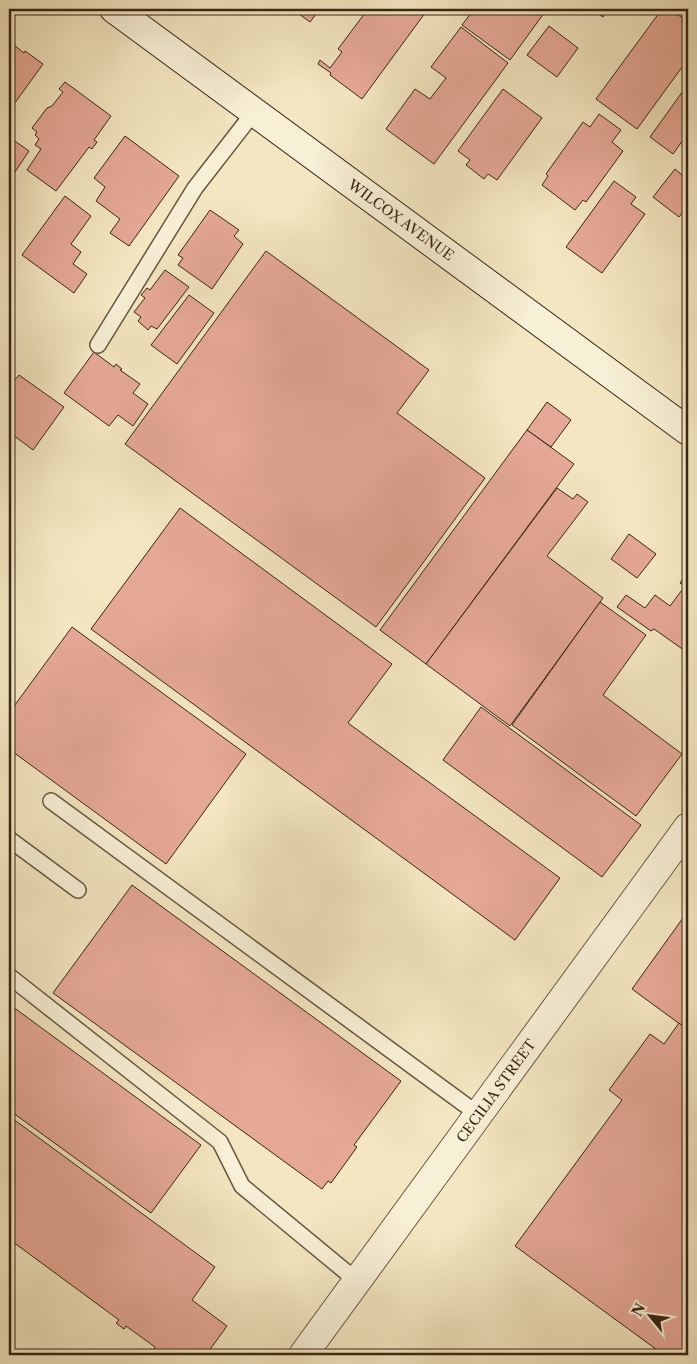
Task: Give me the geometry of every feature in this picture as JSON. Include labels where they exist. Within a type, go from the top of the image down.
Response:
[{"type":"street","name":"WILCOX AVENUE","points":[[114,9],[688,430]]},
{"type":"street","name":"CECILIA STREET","points":[[303,1355],[688,827]]},
{"type":"lane","points":[[98,345],[196,188],[254,112]]},
{"type":"lane","points":[[51,801],[479,1115]]},
{"type":"lane","points":[[9,838],[78,890]]},
{"type":"lane","points":[[9,976],[220,1142],[242,1186],[357,1281]]},
{"type":"building","points":[[292,9],[320,9],[310,22]]},
{"type":"building","points":[[368,9],[428,9],[362,99],[318,64],[320,60],[330,68],[342,52],[338,49]]},
{"type":"building","points":[[474,9],[547,9],[510,60],[462,25]]},
{"type":"building","points":[[591,9],[608,9],[603,17]]},
{"type":"building","points":[[662,9],[670,9],[688,22],[688,59],[637,129],[596,99]]},
{"type":"building","points":[[549,26],[578,48],[557,77],[527,55]]},
{"type":"building","points":[[461,27],[508,63],[434,164],[386,129],[415,89],[430,99],[446,78],[431,67]]},
{"type":"building","points":[[9,41],[24,53],[25,51],[43,64],[9,111]]},
{"type":"building","points":[[65,82],[111,116],[94,140],[97,142],[92,149],[89,147],[56,191],[27,170],[41,149],[35,145],[39,139],[35,135],[37,132],[32,128],[47,108],[52,106],[63,92],[59,89]]},
{"type":"building","points":[[688,84],[688,133],[673,154],[650,137]]},
{"type":"building","points":[[503,89],[542,118],[497,180],[488,174],[484,179],[466,165],[470,160],[458,151]]},
{"type":"building","points":[[599,114],[621,130],[612,142],[623,151],[586,202],[583,200],[575,210],[542,185],[548,176],[546,174],[583,122],[590,127]]},
{"type":"building","points":[[125,136],[179,176],[129,246],[110,233],[120,219],[96,201],[105,187],[94,178]]},
{"type":"building","points":[[9,137],[29,151],[9,181]]},
{"type":"building","points":[[675,169],[688,180],[688,205],[679,217],[653,197]]},
{"type":"building","points":[[614,181],[636,197],[631,204],[645,214],[602,273],[566,247]]},
{"type":"building","points":[[65,196],[91,216],[71,244],[81,252],[73,264],[87,274],[74,293],[22,255]]},
{"type":"building","points":[[210,210],[239,230],[234,236],[243,244],[212,289],[178,265],[183,258],[178,255]]},
{"type":"building","points":[[688,241],[688,254],[682,250]]},
{"type":"building","points":[[266,251],[429,370],[397,413],[485,478],[376,627],[125,444]]},
{"type":"building","points":[[165,270],[189,287],[157,329],[151,326],[148,330],[138,321],[141,317],[134,312],[145,298],[141,295],[147,288],[150,290]]},
{"type":"building","points":[[189,295],[214,313],[177,364],[151,345]]},
{"type":"building","points":[[94,352],[114,367],[116,364],[122,369],[120,370],[140,384],[133,393],[148,404],[133,426],[118,415],[109,426],[64,393]]},
{"type":"building","points":[[19,375],[64,407],[33,450],[9,432],[9,381],[10,379],[14,381]]},
{"type":"building","points":[[547,402],[571,420],[551,447],[527,430]]},
{"type":"building","points":[[527,430],[574,464],[426,664],[380,630]]},
{"type":"building","points":[[557,488],[573,499],[577,494],[588,502],[547,556],[603,598],[510,726],[426,664]]},
{"type":"building","points":[[180,508],[392,664],[348,723],[560,878],[515,940],[91,629]]},
{"type":"building","points":[[629,534],[656,554],[637,578],[611,559]]},
{"type":"building","points":[[688,572],[688,653],[654,629],[651,631],[617,607],[626,595],[645,608],[655,595],[670,606],[685,586],[680,583]]},
{"type":"building","points":[[600,602],[646,635],[603,695],[682,754],[636,816],[512,725]]},
{"type":"building","points":[[72,627],[246,754],[166,864],[9,749],[9,713]]},
{"type":"building","points":[[481,707],[641,825],[602,877],[443,760]]},
{"type":"building","points":[[132,885],[401,1081],[354,1145],[357,1147],[331,1183],[328,1181],[322,1189],[53,993]]},
{"type":"building","points":[[688,911],[688,1030],[632,989]]},
{"type":"building","points":[[9,1004],[201,1145],[151,1213],[9,1110]]},
{"type":"building","points":[[679,1023],[688,1030],[688,1355],[664,1355],[515,1246],[622,1100],[609,1090],[650,1034],[664,1044]]},
{"type":"building","points":[[9,1116],[215,1267],[192,1300],[227,1326],[206,1355],[161,1355],[154,1350],[155,1347],[126,1326],[124,1329],[116,1323],[119,1320],[9,1239]]}]
